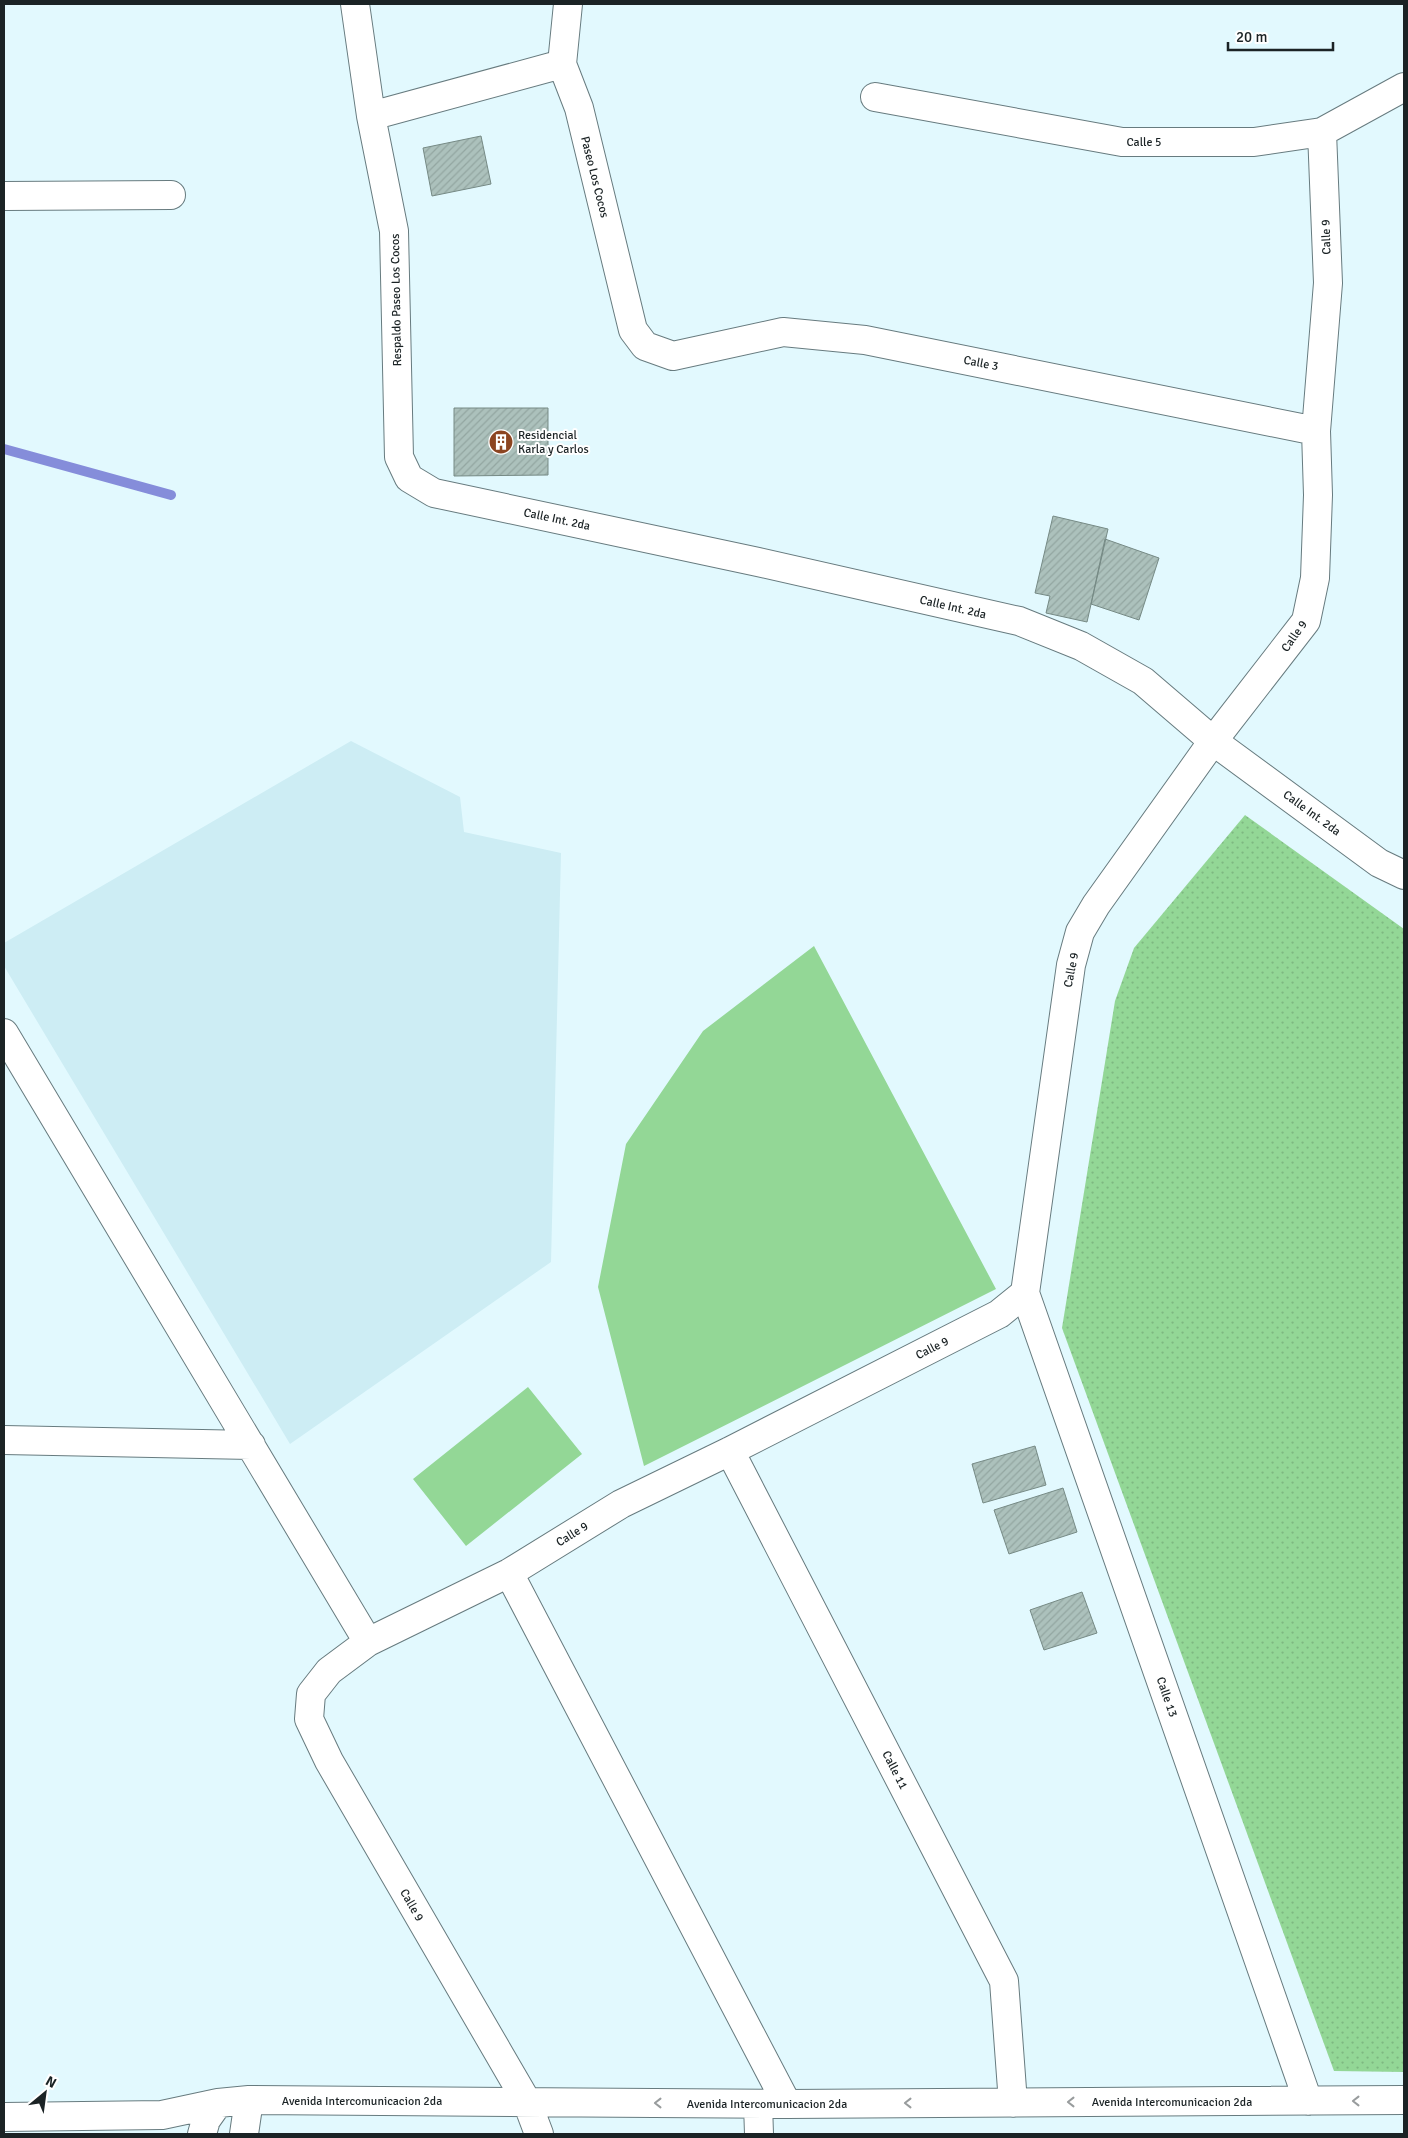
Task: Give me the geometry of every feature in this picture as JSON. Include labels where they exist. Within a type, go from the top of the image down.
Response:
[{"type":"street","name":"Respaldo Paseo Los Cocos","points":[[355,4],[371,116],[394,231],[399,457],[409,478],[434,493]]},
{"type":"street","name":"Paseo Los Cocos","points":[[568,4],[562,64],[579,108],[633,330],[645,346]]},
{"type":"street","points":[[371,116],[562,64]]},
{"type":"street","name":"Calle 5","points":[[875,97],[1122,142],[1254,142],[1322,132],[1404,88]]},
{"type":"street","name":"Calle 9","points":[[539,2134],[527,2102],[329,1761],[310,1719],[312,1694],[329,1671],[368,1642],[509,1573],[621,1504],[730,1451],[999,1314],[1025,1293],[1071,965],[1080,932],[1096,905],[1213,740],[1306,621],[1315,578],[1318,495],[1316,431],[1328,283],[1322,132]]},
{"type":"street","points":[[4,196],[171,195]]},
{"type":"street","name":"Calle 3","points":[[645,346],[673,356],[783,332],[865,340],[1316,431]]},
{"type":"street","name":"Calle Int. 2da","points":[[434,493],[758,562],[1019,622],[1081,646],[1143,681],[1213,740],[1379,863],[1404,875]]},
{"type":"street","points":[[4,1033],[368,1642]]},
{"type":"street","name":"Calle 13","points":[[1025,1293],[1308,2101]]},
{"type":"street","points":[[4,1440],[251,1445]]},
{"type":"street","name":"Calle 11","points":[[730,1451],[1004,1981],[1013,2103]]},
{"type":"street","points":[[509,1573],[787,2104]]},
{"type":"street","points":[[244,2134],[249,2100]]},
{"type":"street","name":"Avenida Intercomunicacion 2da","points":[[4,2116],[162,2115],[218,2103],[249,2100],[787,2104],[1404,2100]]},
{"type":"street","points":[[202,2134],[206,2120],[218,2103]]},
{"type":"street","points":[[758,2104],[759,2134]]},
{"type":"street","points":[[162,2115],[185,2134]]},
{"type":"shaded area","points":[[351,741],[460,797],[464,832],[561,853],[551,1262],[290,1444],[4,966],[4,943]]},
{"type":"green space","points":[[1245,815],[1404,929],[1404,2072],[1334,2071],[1062,1328],[1115,1001],[1134,948]]},
{"type":"green space","points":[[814,946],[996,1289],[644,1466],[598,1287],[626,1144],[703,1031]]},
{"type":"green space","points":[[528,1387],[582,1454],[466,1546],[413,1479]]},
{"type":"building","points":[[481,136],[491,184],[432,196],[423,148]]},
{"type":"building","name":"Residencial Karla y Carlos","points":[[454,408],[548,408],[548,475],[454,476]]},
{"type":"building","points":[[1053,516],[1108,529],[1087,622],[1046,613],[1050,596],[1035,593]]},
{"type":"building","points":[[1105,539],[1159,558],[1139,620],[1091,604]]},
{"type":"building","points":[[1035,1446],[1046,1485],[983,1503],[972,1464]]},
{"type":"building","points":[[1063,1488],[1077,1532],[1009,1554],[994,1510]]},
{"type":"building","points":[[1082,1592],[1097,1633],[1044,1650],[1030,1610]]},
{"type":"waterway","points":[[4,449],[171,495]]},
{"type":"place","name":"Residencial Karla y Carlos","points":[[501,442]]}]
